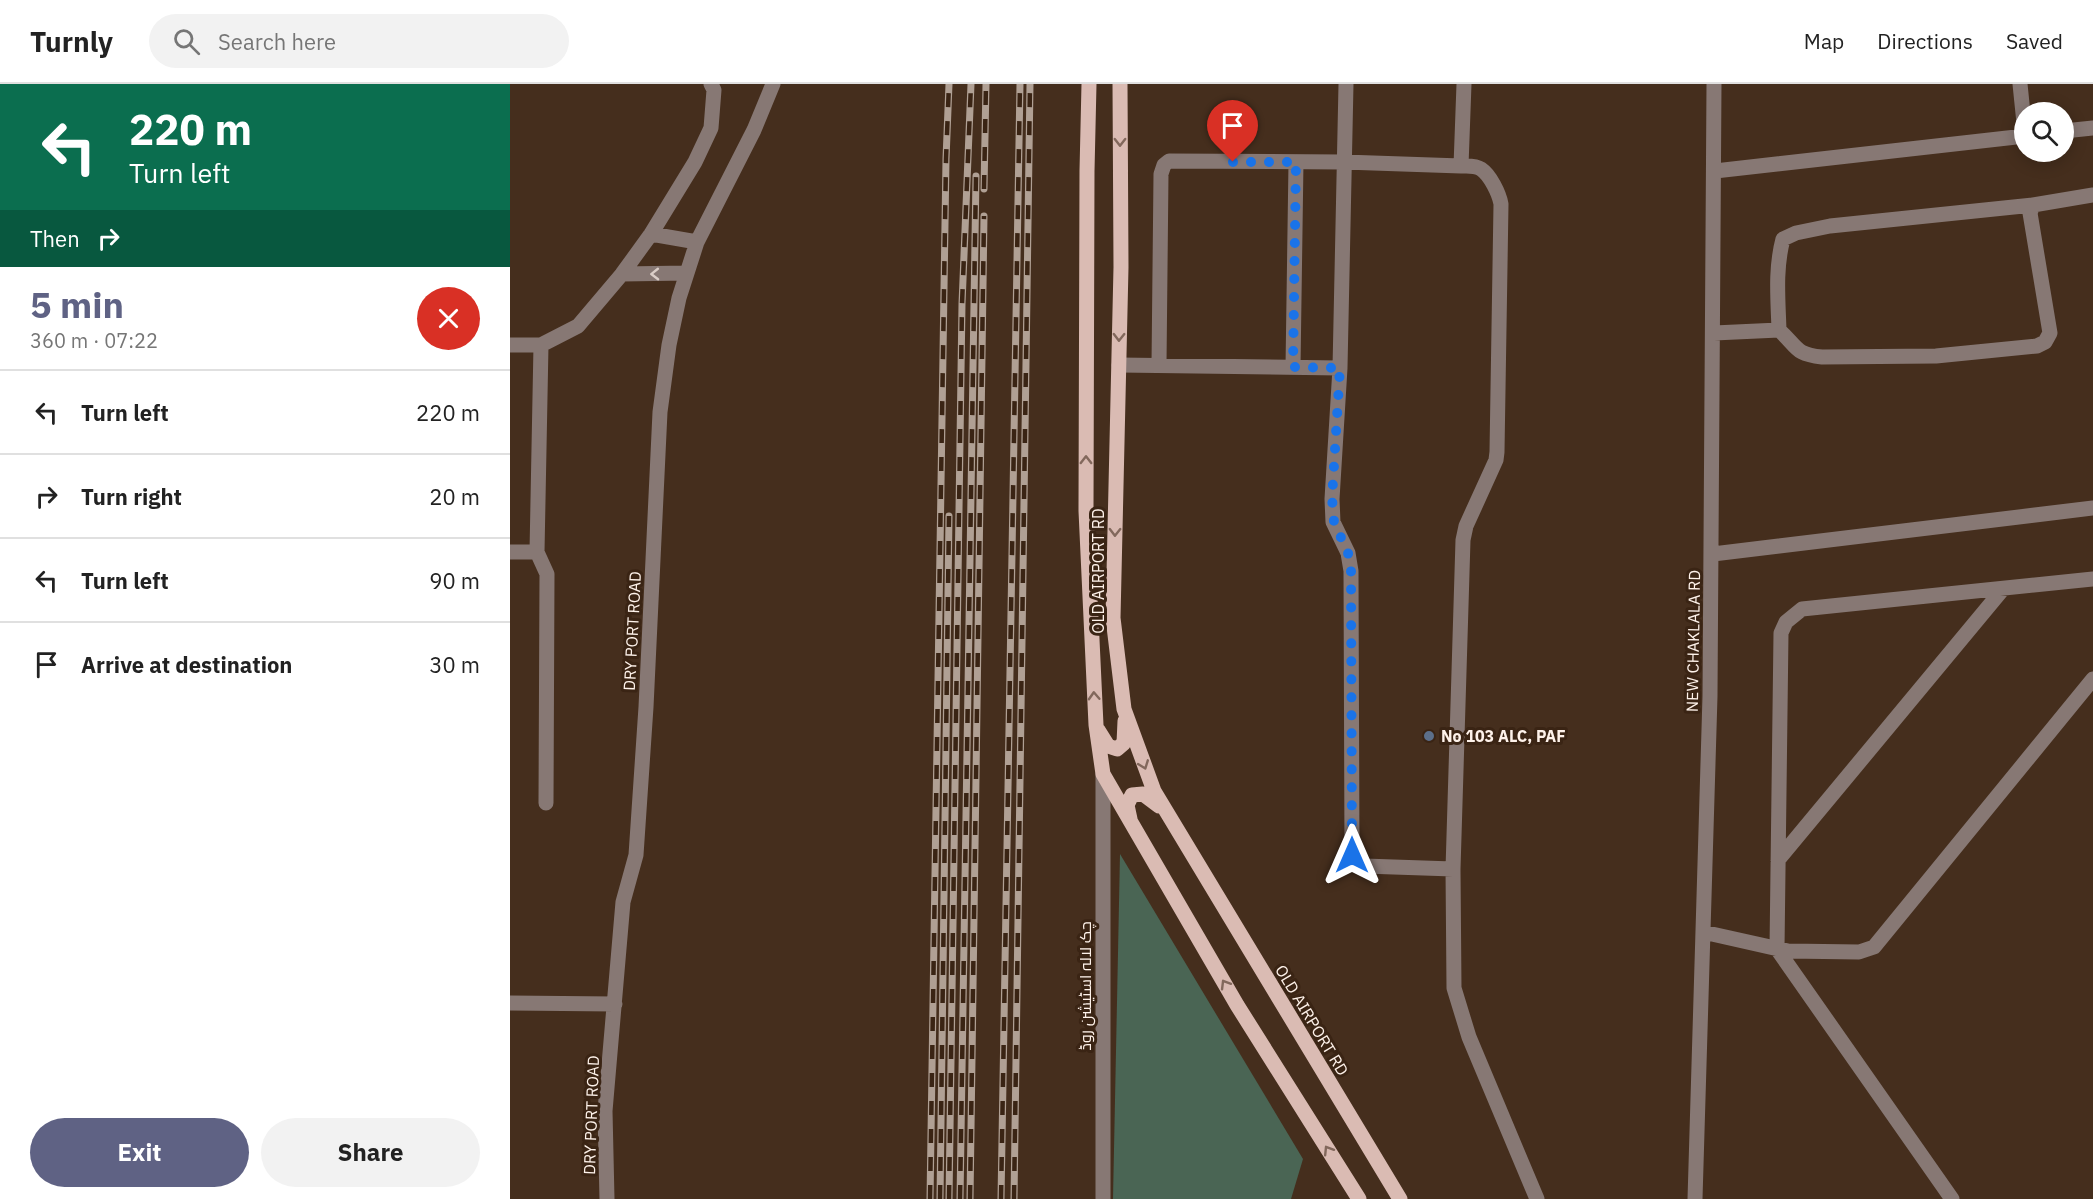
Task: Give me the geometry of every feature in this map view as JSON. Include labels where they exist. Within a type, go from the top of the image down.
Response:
[{"type":"main road","name":"OLD AIRPORT RD","points":[[1089,84],[1086,511],[1096,725],[1103,774],[1237,1005],[1359,1199]]},
{"type":"main road","name":"OLD AIRPORT RD","points":[[1120,84],[1121,267],[1113,618],[1124,709],[1143,764],[1168,817],[1400,1199]]},
{"type":"main road","points":[[1096,725],[1102,740],[1108,746],[1117,749],[1124,743],[1124,709]]},
{"type":"main road","points":[[1131,825],[1127,805],[1132,795],[1143,794],[1150,797],[1168,817]]},
{"type":"street","name":"DRY PORT ROAD","points":[[607,1199],[605,1112],[623,902],[636,855],[647,695],[661,403],[669,345],[679,298],[697,242],[746,148],[773,84]]},
{"type":"street","points":[[1346,84],[1340,368],[1332,498],[1334,522],[1348,553],[1351,571],[1352,855],[1356,864],[1364,866],[1453,869]]},
{"type":"street","points":[[1461,166],[1464,84]]},
{"type":"street","name":"NEW CHAKLALA RD","points":[[1695,1199],[1713,554],[1714,84]]},
{"type":"street","points":[[2020,84],[2022,102]]},
{"type":"street","points":[[510,345],[541,345],[578,326],[622,274],[651,234],[695,162],[711,128],[713,87]]},
{"type":"street","points":[[2074,130],[2093,128]]},
{"type":"street","points":[[1715,171],[2014,135]]},
{"type":"street","points":[[1159,365],[1161,174],[1164,165],[1169,162],[1344,162],[1473,166],[1484,171],[1500,196],[1497,452],[1496,460],[1462,540],[1453,869],[1454,988],[1469,1037],[1537,1199]]},
{"type":"street","points":[[1293,367],[1296,162]]},
{"type":"street","points":[[1779,330],[1777,285],[1779,256],[1783,239],[1796,233],[1830,225],[2032,205],[2093,195]]},
{"type":"street","points":[[1714,333],[1779,330],[1790,339],[1797,350],[1808,356],[1936,356],[2037,346],[2045,342],[2050,333],[2030,213],[2032,205]]},
{"type":"street","points":[[651,234],[697,242]]},
{"type":"street","points":[[622,274],[687,273]]},
{"type":"street","points":[[541,345],[537,552],[547,574],[546,803]]},
{"type":"street","points":[[1119,365],[1340,368]]},
{"type":"street","points":[[1713,554],[2093,508]]},
{"type":"street","points":[[510,552],[537,552]]},
{"type":"street","points":[[1952,1199],[1777,949],[1781,633],[1786,622],[1802,609],[2093,579]]},
{"type":"street","points":[[1778,861],[2003,588]]},
{"type":"street","points":[[1703,932],[1788,951],[1859,952],[1874,947],[2093,680]]},
{"type":"street","name":"چک لالہ اسٹیشن روڈ","points":[[1103,774],[1103,1199]]},
{"type":"street","points":[[510,1003],[615,1004]]},
{"type":"green space","points":[[1120,854],[1303,1159],[1291,1199],[1113,1199]]},
{"type":"railway","points":[[930,1199],[949,84]]},
{"type":"railway","points":[[949,1199],[962,304],[971,84]]},
{"type":"railway","points":[[984,189],[986,84]]},
{"type":"railway","points":[[1001,1199],[1020,84]]},
{"type":"railway","points":[[1014,1199],[1030,84]]},
{"type":"railway","points":[[960,1199],[976,176]]},
{"type":"railway","points":[[970,1199],[984,216]]},
{"type":"railway","points":[[940,1199],[949,516]]},
{"type":"place","name":"No 103 ALC, PAF","points":[[1429,736]]},
{"type":"route","points":[[1233,162],[1296,162],[1293,367],[1340,368],[1332,498],[1334,522],[1348,553],[1351,571],[1352,855]]}]
